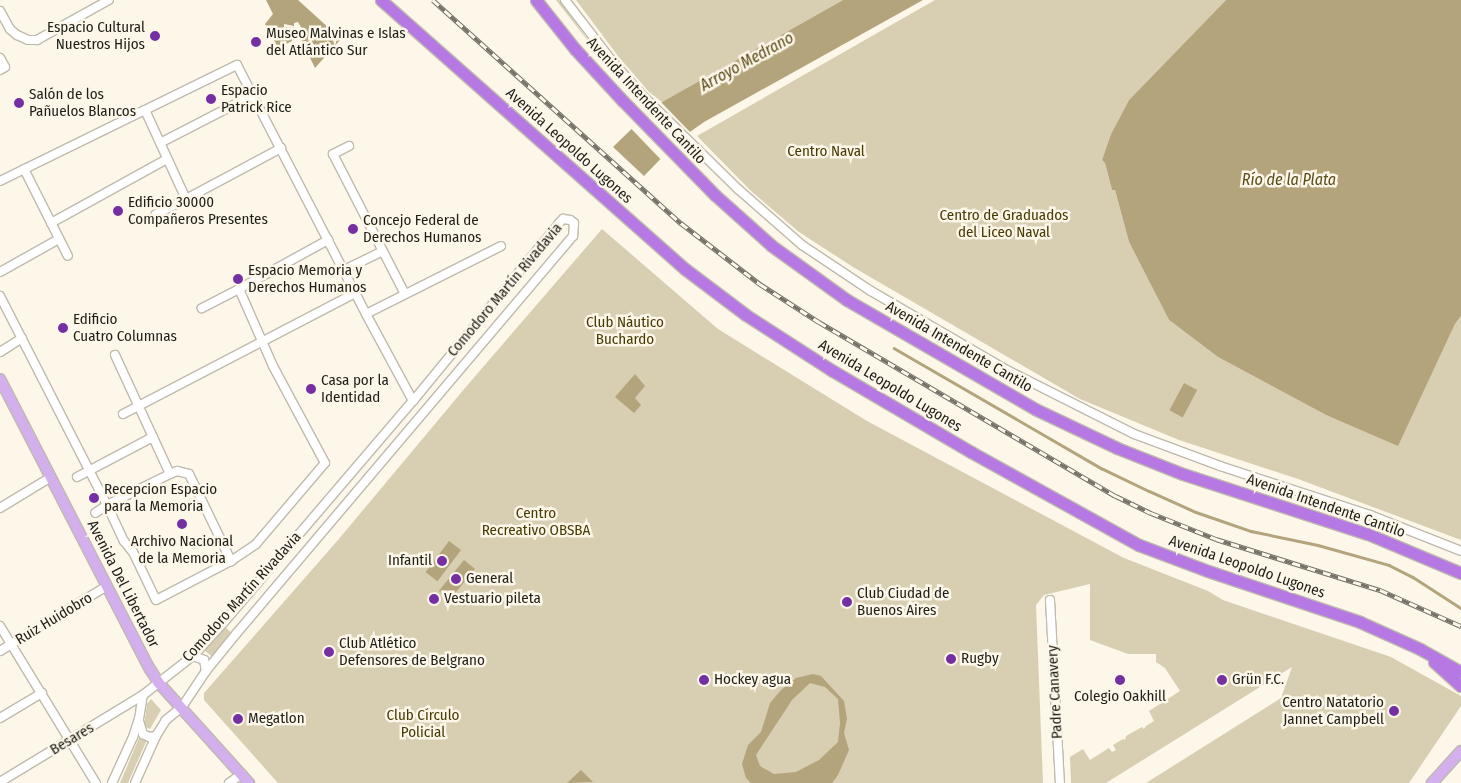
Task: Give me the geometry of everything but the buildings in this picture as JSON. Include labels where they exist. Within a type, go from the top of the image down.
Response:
[{"type":"highway","name":"Avenida Leopoldo Lugones","points":[[381,0],[685,269],[746,315],[832,371],[971,452],[1139,545],[1208,572],[1332,611],[1389,634],[1461,672]]},
{"type":"highway","name":"Avenida Intendente Cantilo","points":[[536,0],[575,49],[674,155],[754,231],[826,286],[1042,412],[1117,448],[1162,467],[1368,534],[1461,574]]},
{"type":"highway","points":[[1420,649],[1461,686]]},
{"type":"main road","name":"Avenida Del Libertador","points":[[0,379],[158,682],[249,783]]},
{"type":"main road","points":[[1432,783],[1461,751]]},
{"type":"street","points":[[0,11],[10,29],[22,38],[37,40],[109,0]]},
{"type":"street","name":"Avenida Intendente Cantilo","points":[[565,0],[612,61],[653,106],[749,199],[802,245],[871,291],[1006,370],[1104,421],[1220,466],[1370,515],[1461,552]]},
{"type":"street","points":[[0,58],[5,67],[0,70]]},
{"type":"street","points":[[0,181],[237,65],[366,314],[413,400]]},
{"type":"street","points":[[160,143],[253,95]]},
{"type":"street","points":[[145,110],[186,199]]},
{"type":"street","points":[[348,146],[333,154],[405,294]]},
{"type":"street","points":[[156,214],[281,148]]},
{"type":"street","points":[[51,223],[167,159]]},
{"type":"street","points":[[24,169],[68,256]]},
{"type":"street","name":"Comodoro Martín Rivadavia","points":[[135,783],[156,736],[166,720],[182,707],[206,671],[573,236],[574,223],[563,219],[413,400],[224,622],[193,656],[143,695]]},
{"type":"street","points":[[0,272],[59,239]]},
{"type":"street","points":[[202,308],[328,240]]},
{"type":"street","points":[[366,314],[501,246]]},
{"type":"street","points":[[344,270],[383,251]]},
{"type":"street","points":[[0,296],[108,505],[124,541],[133,552],[156,600],[230,561],[256,544],[325,463],[262,341],[239,289]]},
{"type":"street","points":[[123,414],[355,293]]},
{"type":"street","points":[[0,352],[22,338]]},
{"type":"street","points":[[115,355],[170,474]]},
{"type":"street","points":[[428,382],[440,392]]},
{"type":"street","points":[[76,477],[153,437]]},
{"type":"street","points":[[95,512],[177,471],[189,474],[230,561]]},
{"type":"street","points":[[0,508],[51,477]]},
{"type":"street","name":"Ruiz Huidobro","points":[[0,651],[107,586]]},
{"type":"street","name":"Padre Canavery","points":[[1050,600],[1060,783]]},
{"type":"street","points":[[0,626],[96,783]]},
{"type":"street","points":[[193,656],[204,660],[206,671]]},
{"type":"street","points":[[0,718],[42,693]]},
{"type":"street","points":[[112,783],[139,719],[143,695]]},
{"type":"street","name":"Besares","points":[[0,782],[143,695]]},
{"type":"street","points":[[139,719],[143,734],[149,737],[156,736]]},
{"type":"street","points":[[229,783],[242,774]]},
{"type":"green space","points":[[556,0],[559,0],[602,59]]},
{"type":"green space","points":[[576,0],[843,0],[662,102],[649,92],[618,56]]},
{"type":"green space","points":[[935,0],[1226,0],[1129,100],[1111,134],[1102,160],[1105,163],[1112,190],[1115,190],[1129,242],[1169,320],[1218,357],[1326,415],[1398,445],[1455,324],[1461,316],[1461,540],[1298,479],[1179,440],[1080,399],[853,267],[799,232],[751,191],[697,136]]},
{"type":"green space","points":[[602,229],[718,329],[867,421],[1124,558],[1208,591],[1223,600],[1391,657],[1461,696],[1461,706],[1409,783],[1146,783],[1281,698],[1292,667],[1106,783],[1071,783],[1070,757],[1083,749],[1090,760],[1109,748],[1112,752],[1116,750],[1113,745],[1123,739],[1125,740],[1126,736],[1142,727],[1144,729],[1154,721],[1149,711],[1180,691],[1165,668],[1156,662],[1156,654],[1128,654],[1090,640],[1090,584],[1044,595],[1036,605],[1043,783],[278,783],[204,700],[204,693],[338,540],[465,388]]},
{"type":"green space","points":[[225,627],[233,634],[213,658],[205,650]]},
{"type":"green space","points":[[151,699],[161,710],[150,729],[144,726],[147,704]]},
{"type":"green space","points":[[139,738],[146,740],[146,742],[128,783],[120,783]]},
{"type":"water","points":[[266,0],[298,0],[341,39],[315,68],[300,37],[278,48],[265,24],[273,14]],"holes":[[[298,22],[302,32],[299,29],[301,34],[293,27],[292,32],[289,27],[288,30],[287,27],[284,29],[284,24],[294,26],[294,23]]]},
{"type":"water","name":"Arroyo Medrano","points":[[843,0],[923,0],[704,122],[680,139],[644,176],[613,147],[662,102]]},
{"type":"water","name":"Río de la Plata","points":[[1226,0],[1461,0],[1461,316],[1455,324],[1398,446],[1326,415],[1218,357],[1169,320],[1129,242],[1115,190],[1112,190],[1105,163],[1102,160],[1111,134],[1129,100]]},
{"type":"water","points":[[635,374],[645,386],[635,398],[641,405],[634,413],[615,397]]},
{"type":"water","points":[[1184,383],[1197,390],[1183,417],[1169,410]]},
{"type":"water","name":"Infantil","points":[[449,541],[461,550],[438,581],[426,572]]},
{"type":"water","name":"General","points":[[464,560],[475,569],[450,600],[439,591]]},
{"type":"water","points":[[813,674],[821,676],[844,701],[847,719],[844,733],[849,750],[838,775],[832,783],[751,783],[746,778],[742,764],[748,745],[761,732],[770,703],[781,690],[796,678]],"holes":[[[810,683],[825,687],[838,699],[840,723],[838,742],[819,760],[796,772],[774,774],[760,766],[756,755],[792,700]]]},
{"type":"water","points":[[581,770],[593,782],[567,783]]},
{"type":"pier","points":[[660,101],[692,134],[663,162],[631,129]]},
{"type":"waterway","points":[[894,348],[1103,469],[1149,491],[1196,512],[1251,531],[1318,545],[1389,565],[1413,577],[1461,608]]},
{"type":"railway","points":[[433,0],[681,223],[760,284],[819,322],[1116,496],[1151,513],[1216,539],[1380,590],[1461,626]]},
{"type":"place","name":"Espacio Cultural Nuestros Hijos","points":[[155,36]]},
{"type":"place","name":"Museo Malvinas e Islas del Atlántico Sur","points":[[256,42]]},
{"type":"place","name":"Espacio Patrick Rice","points":[[211,99]]},
{"type":"place","name":"Salón de los Pañuelos Blancos","points":[[19,103]]},
{"type":"place","name":"Edificio 30000 Compañeros Presentes","points":[[118,211]]},
{"type":"place","name":"Concejo Federal de Derechos Humanos","points":[[353,229]]},
{"type":"place","name":"Espacio Memoria y Derechos Humanos","points":[[238,279]]},
{"type":"place","name":"Edificio Cuatro Columnas","points":[[63,328]]},
{"type":"place","name":"Casa por la Identidad","points":[[311,389]]},
{"type":"place","name":"Recepcion Espacio para la Memoria","points":[[94,498]]},
{"type":"place","name":"Archivo Nacional de la Memoria","points":[[182,524]]},
{"type":"place","name":"Infantil","points":[[442,561]]},
{"type":"place","name":"General","points":[[456,579]]},
{"type":"place","name":"Vestuario pileta","points":[[434,599]]},
{"type":"place","name":"Club Ciudad de Buenos Aires","points":[[847,602]]},
{"type":"place","name":"Club Atlético Defensores de Belgrano","points":[[329,652]]},
{"type":"place","name":"Rugby","points":[[951,659]]},
{"type":"place","name":"Hockey agua","points":[[704,680]]},
{"type":"place","name":"Colegio Oakhill","points":[[1120,680]]},
{"type":"place","name":"Grün F.C.","points":[[1222,680]]},
{"type":"place","name":"Centro Natatorio Jannet Campbell","points":[[1394,711]]},
{"type":"place","name":"Megatlon","points":[[238,719]]},
{"type":"park label","name":"Centro Naval","points":[[826,152]]},
{"type":"park label","name":"Centro de Graduados del Liceo Naval","points":[[1004,224]]},
{"type":"park label","name":"Club Náutico Buchardo","points":[[625,330]]},
{"type":"park label","name":"Centro Recreativo OBSBA","points":[[536,522]]},
{"type":"park label","name":"Club Círculo Policial","points":[[423,724]]}]
